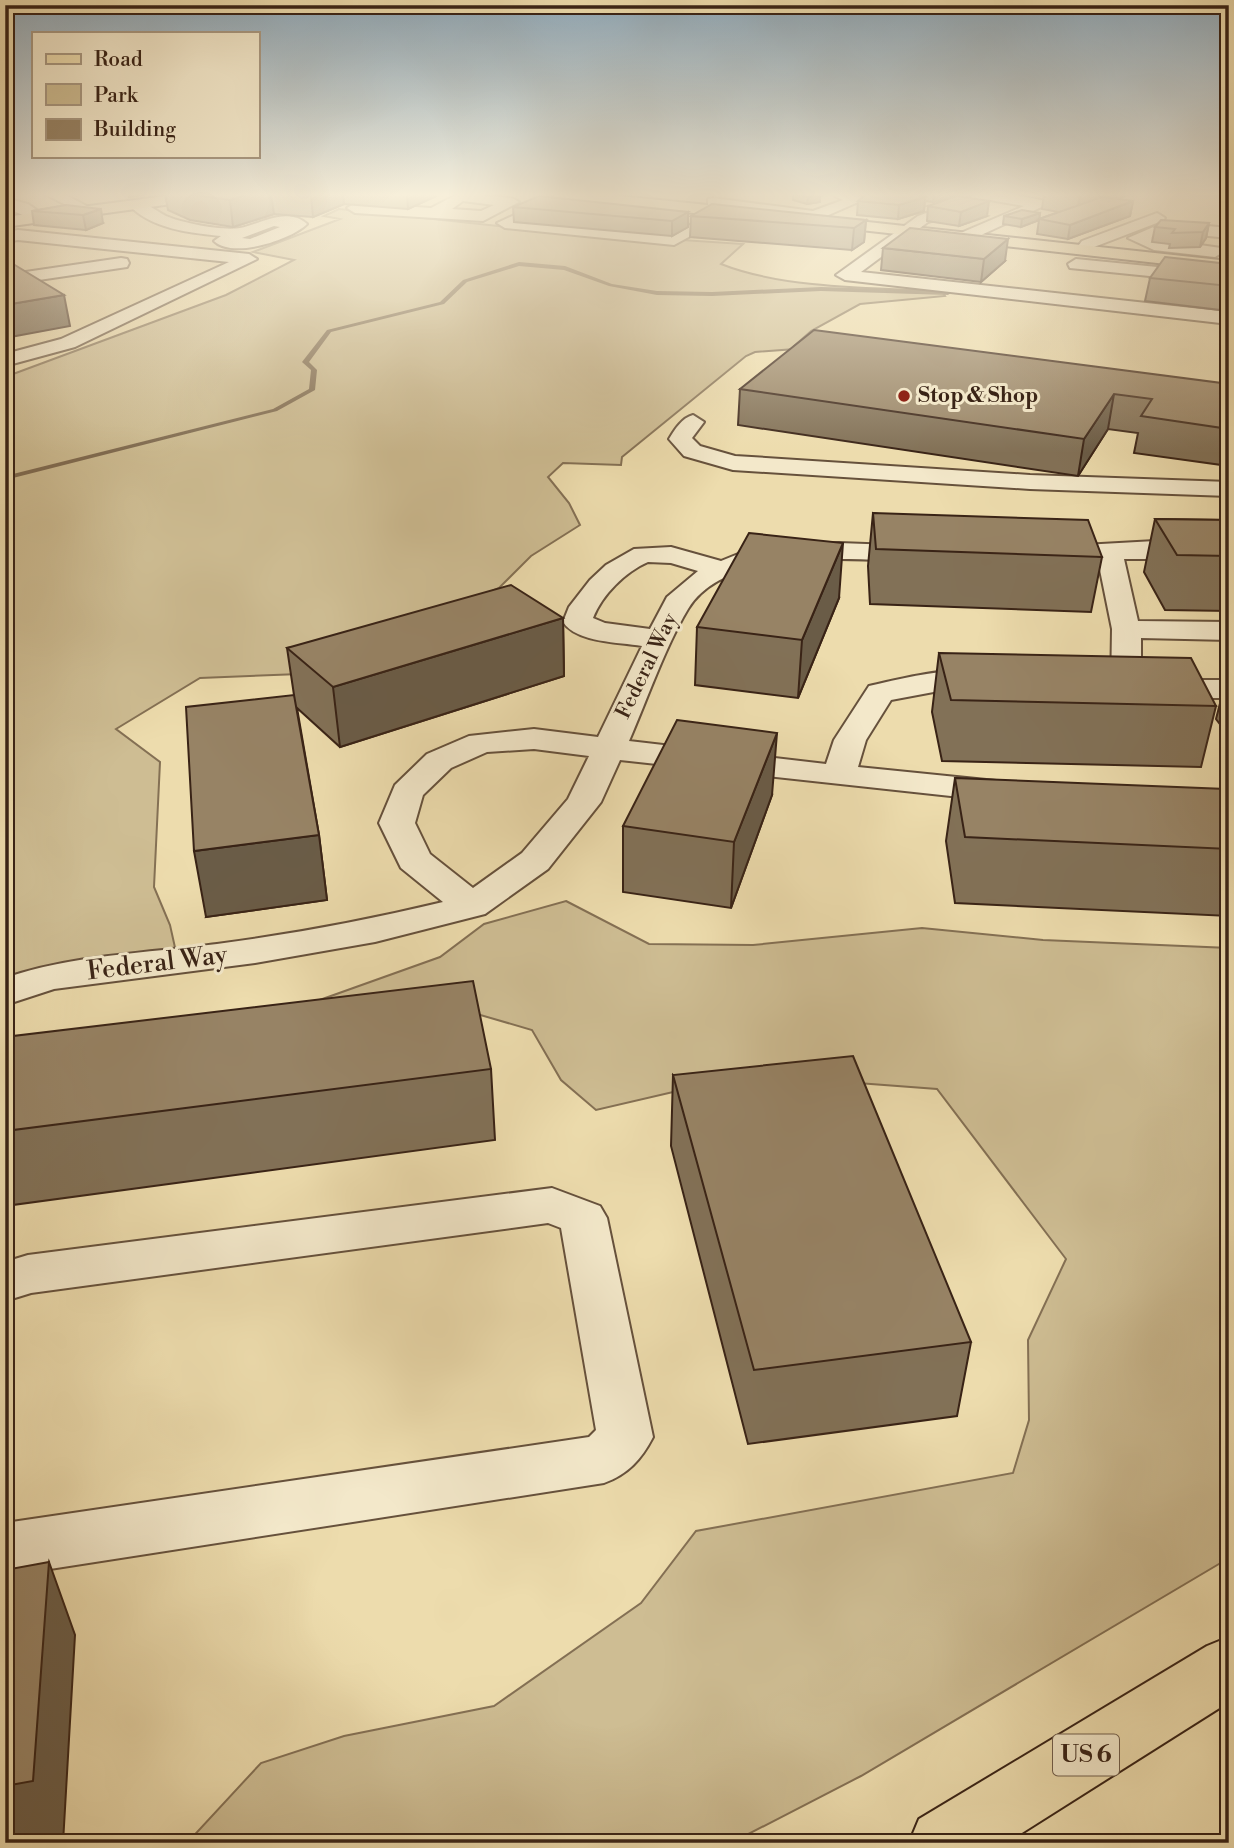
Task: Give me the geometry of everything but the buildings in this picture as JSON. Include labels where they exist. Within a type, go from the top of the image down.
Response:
[{"type":"main road","name":"US 6","points":[[943,1843],[1229,1667]]},
{"type":"street","points":[[170,280],[184,289]]},
{"type":"street","points":[[5,360],[68,343],[203,280]]},
{"type":"street","points":[[891,280],[1229,317]]},
{"type":"street","points":[[1048,298],[1059,280]]},
{"type":"street","points":[[1120,280],[1112,290],[1114,297],[1123,300],[1229,312]]},
{"type":"street","points":[[693,422],[681,439],[692,451],[733,463],[1030,482],[1229,489]]},
{"type":"street","points":[[1014,556],[1110,554],[1155,549],[1229,551]]},
{"type":"street","name":"Federal Way","points":[[5,992],[48,977],[255,951],[375,930],[472,906],[535,861],[584,802],[677,603],[706,577],[753,556],[839,551],[947,555]]},
{"type":"street","points":[[659,639],[599,631],[577,622],[580,609],[620,563],[643,554],[673,555],[723,570]]},
{"type":"street","points":[[1110,554],[1126,629],[1113,688],[1229,689]]},
{"type":"street","points":[[1126,629],[1229,631]]},
{"type":"street","points":[[839,776],[850,740],[880,693],[939,682],[1015,682]]},
{"type":"street","points":[[472,906],[414,860],[397,823],[407,792],[439,761],[481,743],[534,739],[608,748]]},
{"type":"street","name":"Federal Way","points":[[608,748],[839,776],[1040,794]]},
{"type":"street","points":[[5,1282],[29,1274],[552,1205],[583,1218],[625,1437],[604,1459],[5,1550]]},
{"type":"green space","points":[[255,280],[786,280],[859,288],[942,291],[945,296],[860,304],[811,331],[794,346],[795,349],[755,352],[746,356],[622,457],[621,465],[563,463],[548,477],[569,503],[580,525],[531,556],[499,588],[300,674],[200,678],[116,729],[160,762],[154,887],[170,925],[176,952],[5,986],[5,377],[226,295]]},
{"type":"green space","points":[[566,901],[649,944],[753,945],[922,928],[1043,940],[1229,948],[1229,1558],[861,1776],[731,1843],[187,1843],[261,1763],[344,1736],[494,1706],[641,1603],[696,1531],[1013,1473],[1029,1420],[1028,1340],[1066,1259],[937,1089],[778,1077],[686,1089],[596,1110],[561,1080],[532,1030],[477,1014],[286,1012],[440,957],[484,924]]},
{"type":"waterway","points":[[5,478],[275,410],[312,390],[314,370],[305,362],[329,331],[442,303],[467,280]]},
{"type":"waterway","points":[[598,280],[657,293],[712,294],[821,289],[948,293]]},
{"type":"place","name":"Stop & Shop","points":[[904,396]]}]
